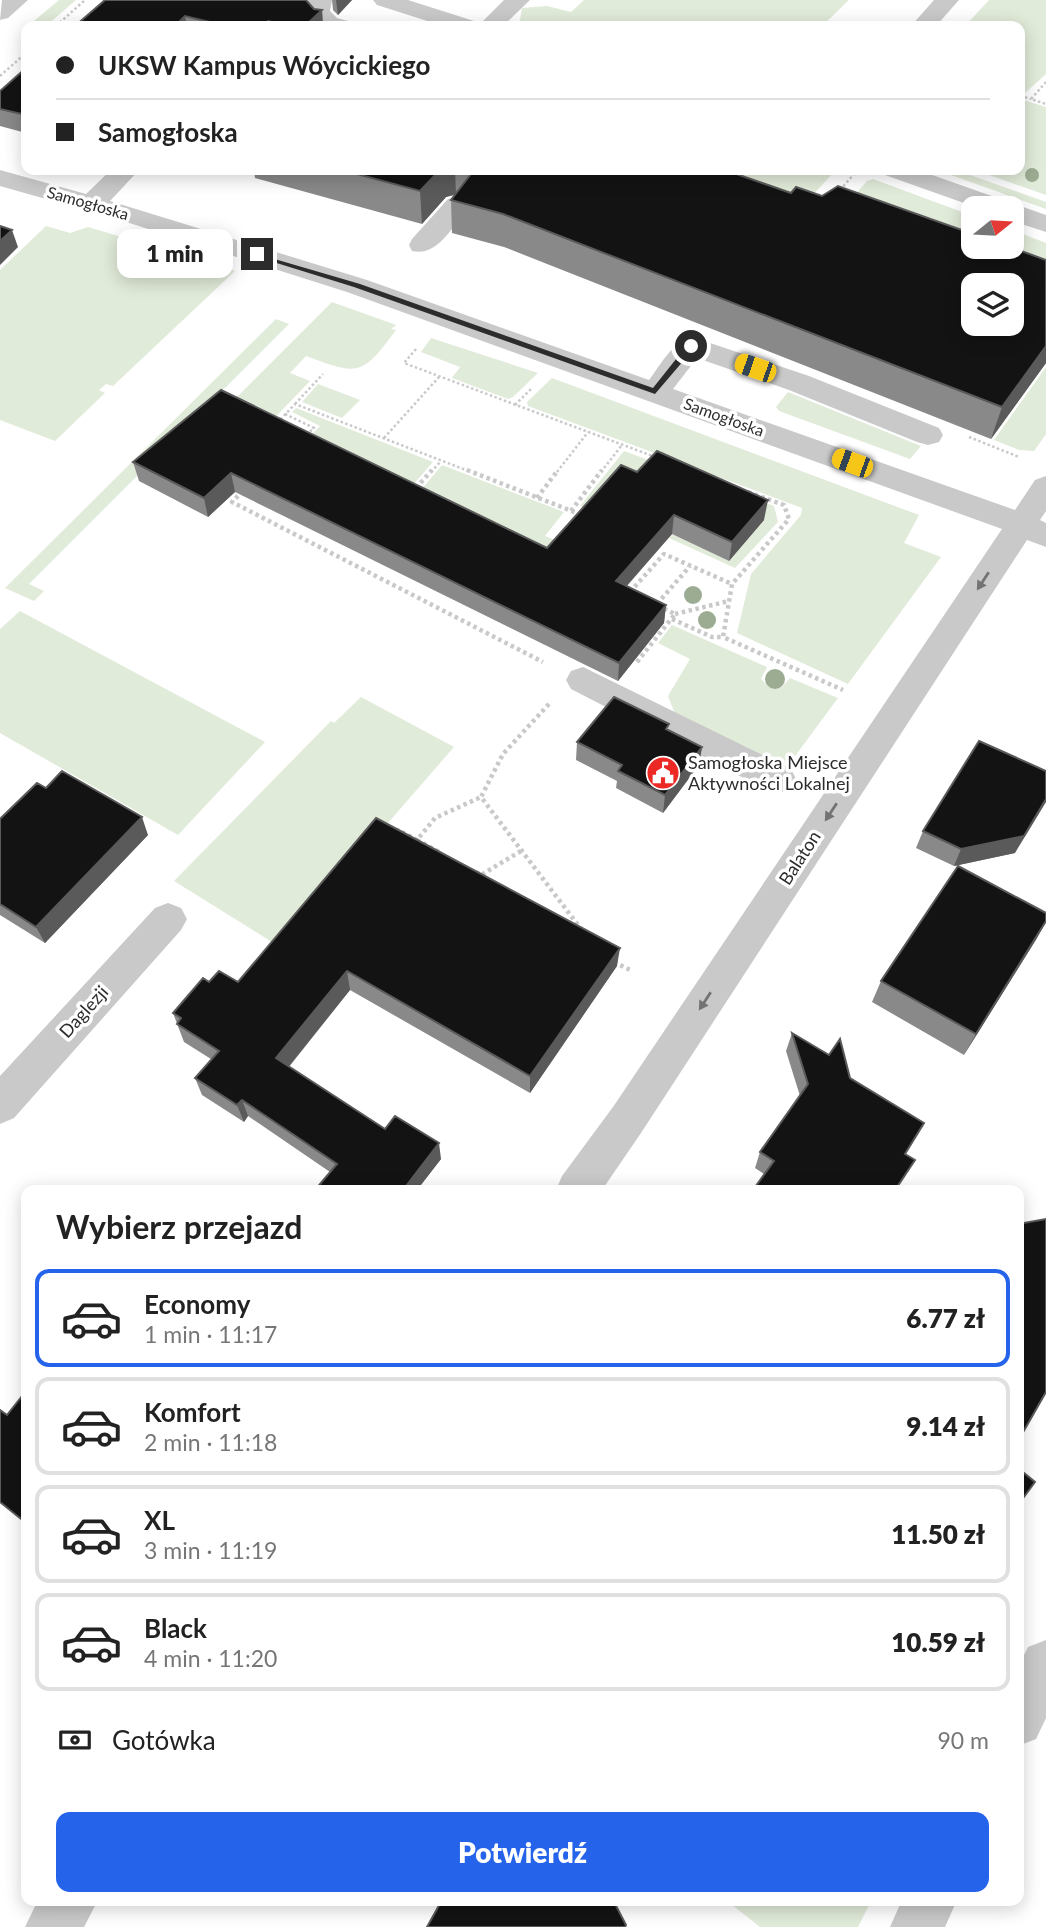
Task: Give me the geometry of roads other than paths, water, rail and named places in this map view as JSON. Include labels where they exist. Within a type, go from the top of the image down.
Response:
[{"type":"street","points":[[0,13],[16,0]]},
{"type":"street","points":[[320,0],[318,12],[322,19],[327,21]]},
{"type":"street","points":[[385,0],[450,21]]},
{"type":"street","points":[[495,21],[518,0]]},
{"type":"street","points":[[928,21],[947,0]]},
{"type":"street","points":[[90,205],[121,175]]},
{"type":"street","points":[[908,175],[968,196]]},
{"type":"street","name":"Samogłoska","points":[[0,178],[357,286],[1033,530]]},
{"type":"street","points":[[422,244],[457,205]]},
{"type":"street","points":[[1024,216],[1046,224]]},
{"type":"street","points":[[655,392],[691,346],[799,383],[928,435]]},
{"type":"street","name":"Balaton","points":[[581,1185],[1033,530],[1046,486]]},
{"type":"street","points":[[589,684],[778,779]]},
{"type":"street","name":"Daglezji","points":[[0,1105],[168,919]]},
{"type":"street","points":[[1024,1709],[1046,1665]]},
{"type":"street","points":[[52,1927],[67,1906]]},
{"type":"street","points":[[917,1927],[927,1906]]},
{"type":"place","name":"Samogłoska Miejsce Aktywności Lokalnej","points":[[663,773]]}]
